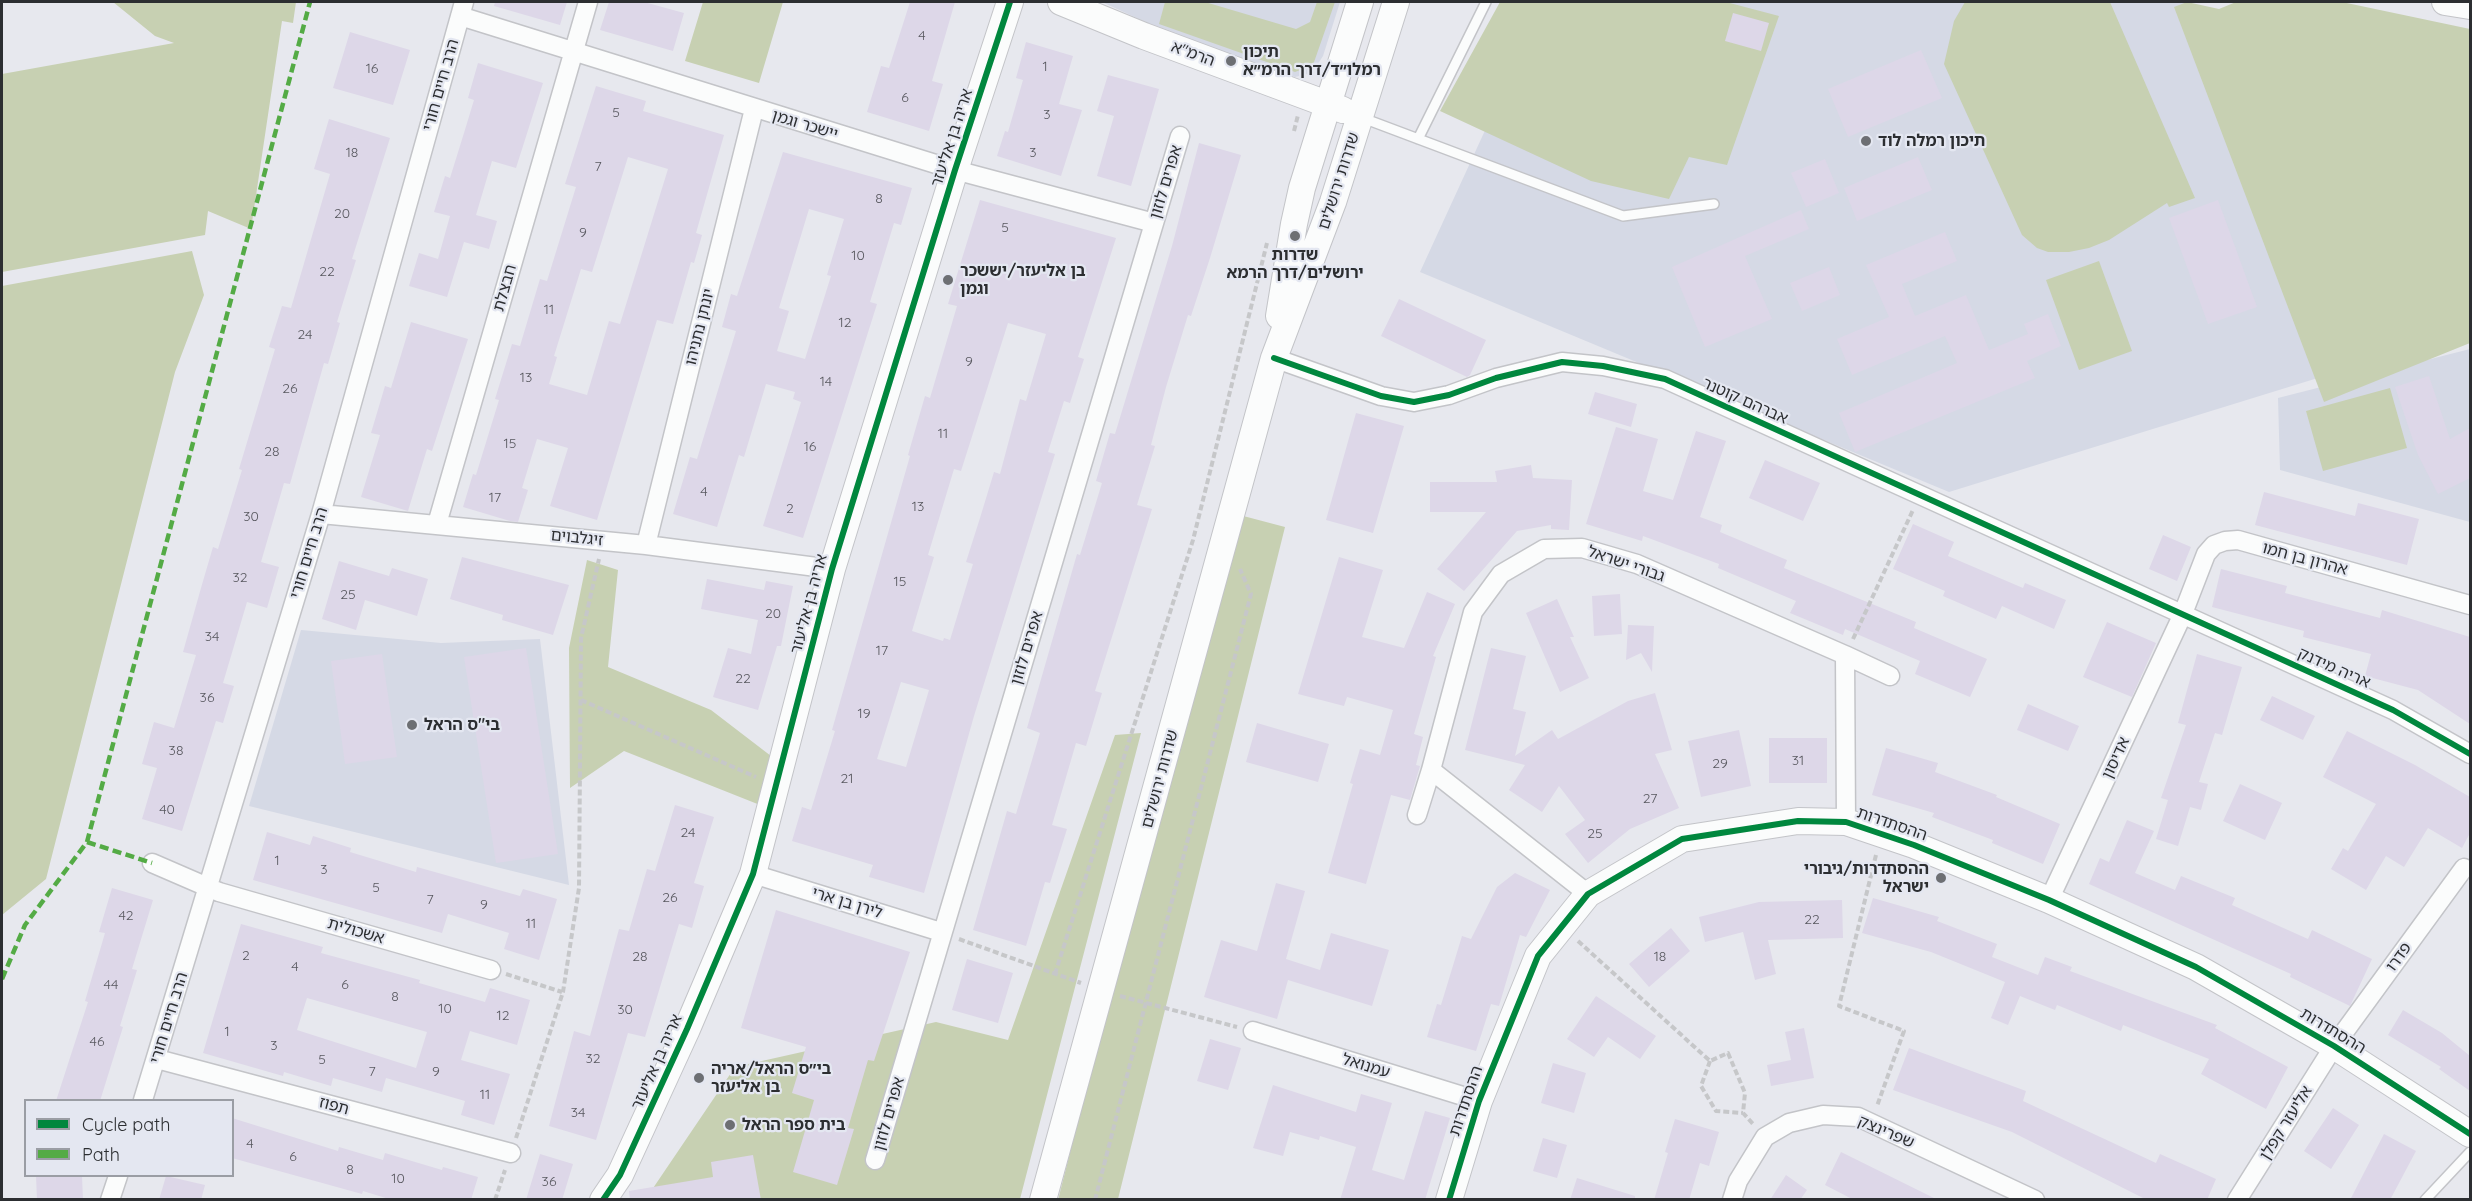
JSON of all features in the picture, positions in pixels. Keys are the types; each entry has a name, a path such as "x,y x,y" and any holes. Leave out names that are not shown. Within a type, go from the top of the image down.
{"street":[{"name":"חבצלת","path":"437,524 588,2"},
{"name":"אריה בן אליעזר","path":"603,1200 620,1175 683,1040 753,874 832,568 955,170 1010,2"},
{"name":"הרמ\"א","path":"1061,2 1360,117"},
{"name":"שדרות ירושלים","path":"1274,358 1294,224 1360,2"},
{"name":"שדרות ירושלים","path":"1043,1200 1274,358 1333,202 1396,2"},
{"path":"2445,2 2470,6"},
{"name":"יישכר וגמן","path":"462,9 573,51 754,110 955,170 1154,223"},
{"name":"הרב חיים חורי","path":"144,1099 321,514 462,9"},
{"name":"יונתן נתניהו","path":"646,545 754,110"},
{"name":"אפרים לוזון","path":"875,1160 941,932 1180,136"},
{"name":"אברהם קוטנר","path":"1274,358 1381,396 1414,402 1449,395 1496,378 1562,362 1603,366 1665,379 2182,616"},
{"name":"זיגלבוים","path":"321,514 603,540 832,568"},
{"name":"אהרון בן חמו","path":"2182,616 2206,554 2214,545 2238,540 2470,604"},
{"name":"גבורי ישראל","path":"1417,815 1473,612 1501,574 1544,549 1582,548 1636,564 1890,676"},
{"name":"אריה מידנק","path":"2182,616 2393,710 2470,754"},
{"name":"אדיסון","path":"2049,900 2182,616"},
{"path":"1845,655 1846,822"},
{"path":"1431,770 1588,894"},
{"name":"ההסתדרות","path":"1449,1200 1479,1101 1538,956 1588,894 1682,839 1798,821 1846,822 1881,834 2049,900 2196,967 2334,1047 2470,1134"},
{"name":"אשכולית","path":"152,863 209,888 491,970"},
{"name":"פדרו","path":"2334,1047 2464,868"},
{"name":"לירן בן ארי","path":"753,874 941,932"},
{"name":"עמנואל","path":"1253,1031 1479,1101"},
{"name":"אליעזר קפלן","path":"2237,1200 2334,1047"},
{"name":"תפוז","path":"157,1059 511,1153"},
{"name":"שפרינצק","path":"1765,1137 1789,1124 1823,1115 1858,1117 2035,1200"},
{"path":"1732,1200 1738,1181 1765,1137"},
{"path":"110,1200 118,1177"}],"lane":[{"path":"1418,139 1486,2"},
{"path":"1360,117 1623,216 1714,204"},
{"path":"2425,1200 2470,1152"}],"path":[{"path":"1292,141 1303,95"},
{"path":"1055,974 1193,540 1269,232"},
{"path":"1845,655 1919,495"},
{"path":"1095,1200 1148,1003 1251,594 1226,537"},
{"path":"495,1200 563,992 579,888 581,638 603,540"},
{"path":"581,700 776,786"},
{"path":"1871,1124 1904,1031 1839,1006 1881,834"},
{"path":"1562,926 1710,1061"},
{"path":"491,970 563,992"},
{"path":"1743,1113 1745,1093 1728,1053 1710,1061 1701,1086 1716,1111 1743,1113 1765,1137"}],"shaded area":[{"path":"1102,2 1340,2 1323,56 1312,73 1295,77 1189,42"},
{"name":"תיכון רמלה לוד","path":"1544,2 2190,2 2334,373 1949,492 1420,272"},
{"path":"2470,349 2470,522 2280,470 2278,398"},
{"name":"בי\"ס הראל","path":"301,630 441,643 540,639 569,885 249,806"}],"green space":[{"path":"113,2 296,2 293,23 282,21 251,229 208,211 205,235 2,272 2,74 174,43 155,36"},
{"path":"703,2 783,2 759,83 685,61"},
{"path":"1165,2 1205,2 1296,29 1310,22 1317,2 1335,2 1313,65 1295,72 1159,24"},
{"path":"1500,2 1726,2 1779,16 1727,165 1689,157 1669,199 1591,181 1440,111"},
{"path":"1965,2 2110,2 2195,198 2169,207 2167,203 2109,240 2089,248 2069,252 2048,252 2037,248 2022,235 1944,64 1954,21"},
{"path":"2187,2 2219,9 2236,2 2342,2 2470,29 2470,343 2324,402 2174,7"},
{"path":"192,251 204,295 175,372 46,879 2,915 2,286"},
{"path":"2099,261 2132,351 2079,370 2046,280"},
{"path":"2390,388 2407,448 2323,471 2306,411"},
{"path":"1232,513 1285,527 1118,1199 1058,1200"},
{"path":"587,560 618,570 608,667 711,710 771,756 760,805 624,751 570,788 569,648"},
{"path":"1141,733 1020,1199 645,1200 735,1067 936,1022 1008,1040 1115,735"}],"building":[{"path":"495,2 567,2 560,25 494,6"},
{"path":"609,2 644,2 684,13 673,51 600,30"},
{"path":"910,2 955,2 932,81 943,84 929,131 867,112 881,66 889,68"},
{"path":"1733,13 1769,23 1761,51 1725,41"},
{"path":"350,32 410,50 393,105 333,88"},
{"path":"1026,42 1073,56 1059,104 1082,110 1061,176 997,156 1005,131 1008,132 1023,80 1016,78"},
{"path":"1921,50 1942,98 1848,137 1828,89"},
{"path":"478,63 543,83 516,168 492,161 476,215 497,221 489,249 464,242 447,297 409,286 419,253 438,259 450,216 434,212 445,176 450,178 474,100 468,98"},
{"path":"1108,75 1159,89 1131,186 1097,176 1114,116 1097,111"},
{"path":"596,86 646,101 643,111 724,135 696,233 702,235 694,263 691,262 673,324 657,320 597,520 550,506 568,448 537,439 522,488 528,490 518,522 510,521 463,507 473,474 476,475 499,400 495,399 512,344 520,346 540,279 547,281 576,187 565,184","holes":["628,157 668,169 620,324 609,321 587,395 549,384 557,357 554,356 581,269 592,272"]},
{"path":"329,119 390,138 352,259 356,260 337,322 340,323 328,364 324,363 290,484 284,483 261,562 279,567 267,608 247,602 223,683 234,686 223,723 216,721 182,831 142,819 157,768 142,764 154,722 174,728 196,655 183,652 213,547 218,549 242,470 239,469 275,349 269,347 282,306 291,308 330,174 314,169"},
{"path":"1199,143 1241,155 1210,258 1191,316 1188,315 1166,387 1151,445 1155,446 1137,505 1152,509 1095,691 1102,693 1086,746 1076,743 1052,825 1067,829 1050,883 1045,882 1026,946 973,930 1007,811 1016,814 1040,733 1027,728 1077,554 1080,555 1102,483 1096,481 1110,433 1115,434 1172,246"},
{"path":"783,152 912,188 901,225 894,223 870,302 877,304 803,538 763,526 801,402 793,399 795,392 766,384 744,457 739,455 717,527 673,514 690,457 697,459 736,331 722,327 731,294 737,296","holes":["809,209 844,219 827,275 831,276 805,359 777,351 789,311 779,308"]},
{"path":"1918,157 1932,190 1857,221 1844,188"},
{"path":"1825,159 1839,193 1806,207 1791,173"},
{"path":"980,200 1116,238 1078,357 1084,359 1070,403 1064,401 1048,452 1055,454 974,716 924,893 869,877 873,865 792,841 802,807 811,810 835,731 832,730 910,456 908,455 925,396 930,398 957,306 948,304","holes":["1008,323 1046,334 1026,401 1020,399 1000,474 994,472 966,562 973,564 950,640 944,638 943,641 912,631 934,557 928,555 954,469 961,471","901,682 929,690 906,767 877,759"]},
{"path":"2218,200 2257,307 2208,324 2169,218"},
{"path":"1801,210 1809,229 1745,256 1772,319 1705,347 1672,267"},
{"path":"1945,232 1957,261 1902,284 1915,316 1966,295 1989,350 2028,334 2024,324 2048,314 2061,346 2027,361 2035,378 1855,452 1839,413 1957,363 1945,336 1852,375 1837,339 1889,317 1866,265"},
{"path":"1829,267 1840,295 1802,311 1790,283"},
{"path":"1399,299 1486,340 1470,375 1467,377 1381,336"},
{"path":"411,322 468,339 432,451 427,449 408,511 361,497 380,435 371,433 385,386 391,388"},
{"path":"2429,376 2450,439 2470,428 2470,478 2438,494 2418,455 2395,387"},
{"path":"1595,392 1637,404 1631,427 1588,414"},
{"path":"1356,413 1404,426 1373,533 1326,520"},
{"path":"1616,427 1658,439 1643,491 1673,500 1696,431 1726,441 1700,517 1722,525 1720,532 1787,560 1784,568 1916,622 1914,628 1987,659 1970,697 1915,674 1920,661 1845,629 1843,635 1790,613 1796,601 1718,568 1719,564 1643,536 1642,541 1586,524"},
{"path":"1765,460 1820,483 1803,521 1749,498"},
{"path":"1531,465 1533,478 1572,480 1569,530 1551,529 1551,525 1517,531 1464,591 1437,569 1486,512 1430,512 1430,482 1497,482 1495,471"},
{"path":"2264,492 2355,516 2358,503 2419,519 2407,565 2255,525"},
{"path":"1913,524 1954,542 1948,556 2023,588 2025,583 2066,600 2054,629 2002,606 1996,619 1943,596 1945,591 1893,569"},
{"path":"2163,535 2191,547 2177,581 2149,569"},
{"path":"462,557 569,585 553,635 502,620 503,615 450,599"},
{"path":"1339,557 1383,570 1362,637 1404,648 1427,592 1455,604 1433,656 1436,657 1414,734 1423,737 1416,765 1420,766 1410,800 1391,795 1366,884 1328,873 1353,784 1350,783 1360,749 1380,755 1393,710 1347,697 1344,706 1298,694"},
{"path":"339,561 389,576 392,568 428,579 417,616 365,600 356,630 322,619"},
{"path":"2221,569 2287,586 2285,593 2380,618 2382,610 2470,637 2470,724 2418,690 2365,676 2371,654 2303,637 2304,631 2212,607"},
{"path":"707,579 764,590 766,581 793,586 781,646 777,646 758,710 713,697 728,648 751,654 758,620 701,609"},
{"path":"1620,594 1622,634 1594,636 1592,596"},
{"path":"1557,599 1574,637 1570,637 1589,678 1560,692 1526,613"},
{"path":"2107,622 2156,643 2132,697 2083,677"},
{"path":"1628,625 1654,626 1652,672 1641,653 1626,660"},
{"path":"526,648 558,854 496,863 464,657"},
{"path":"1491,648 1526,656 1513,709 1526,712 1515,756 1552,730 1558,739 1628,701 1655,693 1672,750 1655,754 1679,808 1630,829 1588,863 1565,834 1585,820 1559,786 1542,812 1509,790 1525,765 1465,750"},
{"path":"382,654 397,757 345,764 331,661"},
{"path":"2197,654 2242,667 2222,735 2215,733 2199,782 2208,784 2201,810 2190,807 2178,846 2156,839 2168,800 2161,798 2186,725 2178,723"},
{"path":"2272,696 2315,716 2303,740 2260,720"},
{"path":"2028,704 2079,726 2068,751 2017,730"},
{"path":"1257,723 1329,744 1318,782 1246,762"},
{"path":"1739,730 1751,786 1701,797 1688,741"},
{"path":"2347,731 2415,765 2470,797 2470,833 2462,848 2428,828 2404,867 2386,856 2366,890 2331,869 2343,848 2348,851 2376,804 2323,777"},
{"path":"1769,738 1827,738 1827,783 1769,783"},
{"path":"1886,748 1938,763 1935,772 1997,795 1996,797 2060,824 2043,864 1992,843 1993,840 1932,817 1934,813 1872,795"},
{"path":"2240,784 2282,803 2265,840 2223,821"},
{"path":"675,805 714,817 694,883 704,886 692,928 679,924 645,1037 628,1033 596,1140 549,1126 574,1031 590,1036 619,929 629,931 647,869 655,871"},
{"path":"2127,820 2154,831 2135,873 2175,890 2181,876 2235,898 2232,905 2308,939 2312,930 2372,959 2350,1006 2290,977 2291,974 2089,884 2100,858 2109,862"},
{"path":"267,832 310,845 313,836 351,848 350,852 416,872 417,867 520,896 523,889 557,899 539,960 504,949 509,933 448,914 442,933 253,880"},
{"path":"1515,873 1550,890 1526,937 1520,935 1499,1006 1491,1004 1476,1051 1427,1037 1437,1004 1441,1005 1462,936 1471,939 1497,887"},
{"path":"1276,883 1305,891 1286,959 1320,970 1331,933 1389,950 1372,1006 1288,980 1277,1019 1204,997 1221,940 1257,951"},
{"path":"112,888 153,900 132,969 137,970 120,1026 123,1027 101,1099 57,1099 88,1002 85,1001 105,933 99,932"},
{"path":"1873,898 1939,917 1937,921 1997,944 1992,957 2038,975 2045,957 2072,967 2070,971 2217,1025 2215,1028 2288,1067 2266,1109 2201,1074 2209,1059 2123,1025 2121,1031 2057,1005 2055,1010 2020,996 2008,1025 1991,1018 2005,982 1931,952 1862,933"},
{"path":"1842,900 1843,938 1768,940 1776,974 1755,980 1743,932 1705,942 1699,917 1759,902"},
{"path":"776,910 910,952 874,1061 868,1060 848,1128 854,1129 837,1185 793,1172 814,1100 792,1093 806,1047 741,1028"},
{"path":"241,924 323,947 321,953 420,980 419,983 485,1002 490,988 530,1000 517,1045 470,1031 461,1060 510,1074 494,1125 461,1115 465,1101 386,1078 382,1092 333,1078 331,1086 284,1072 283,1076 203,1053","holes":["307,998 427,1032 416,1068 297,1030"]},
{"path":"1671,928 1690,951 1649,987 1629,964"},
{"path":"967,959 1013,973 998,1023 952,1010"},
{"path":"1596,996 1656,1036 1640,1059 1608,1037 1594,1057 1567,1039"},
{"path":"2403,1010 2442,1033 2470,1056 2470,1091 2439,1069 2441,1067 2388,1035"},
{"path":"1804,1028 1814,1078 1771,1086 1767,1065 1791,1060 1785,1032"},
{"path":"1210,1039 1241,1048 1228,1090 1197,1081"},
{"path":"1909,1048 2026,1091 2023,1101 2156,1163 2160,1154 2216,1179 2207,1200 2147,1200 2012,1132 1893,1090"},
{"path":"1553,1063 1586,1073 1574,1113 1541,1103"},
{"path":"1273,1085 1356,1112 1361,1094 1392,1103 1372,1170 1404,1180 1425,1111 1450,1118 1425,1200 1340,1200 1356,1147 1320,1136 1319,1140 1290,1132 1283,1156 1253,1148"},
{"path":"2333,1108 2359,1125 2331,1169 2304,1151"},
{"path":"234,1119 338,1151 339,1147 383,1160 385,1153 442,1170 443,1167 478,1177 471,1200 392,1200 363,1191 362,1194 234,1159"},
{"path":"1675,1119 1719,1132 1709,1166 1700,1163 1689,1200 1654,1200 1668,1153 1665,1152"},
{"path":"2384,1134 2416,1151 2390,1200 2350,1200"},
{"path":"1543,1138 1567,1145 1557,1178 1533,1171"},
{"path":"1841,1152 1938,1200 1854,1200 1825,1185"},
{"path":"540,1154 573,1164 562,1200 526,1200"},
{"path":"753,1155 761,1200 630,1200 629,1191 713,1177 711,1162"},
{"path":"1786,1175 1807,1190 1800,1200 1770,1200"},
{"path":"36,1177 82,1177 83,1200 37,1200"},
{"path":"166,1177 205,1185 201,1200 159,1200"},
{"path":"1577,1178 1635,1196 1635,1200 1570,1200"}],"marked path":[{"path":"2,979 25,925 87,842 310,2"},
{"path":"87,842 152,863"}],"cycle path":[{"path":"603,1200 620,1175 687,1029 753,874 832,569 955,170 1010,2"},
{"path":"1274,358 1381,396 1414,402 1449,395 1496,378 1562,362 1603,366 1665,379 2393,710 2470,754"},
{"path":"1449,1200 1479,1101 1538,956 1588,894 1682,839 1798,821 1846,822 1914,845 2049,900 2196,967 2334,1046 2470,1134"}],"place":[{"name":"תיכון רמלו״ד/דרך הרמ״א","path":"1231,61"},
{"name":"תיכון רמלה לוד","path":"1866,141"},
{"name":"שדרות ירושלים/דרך הרמא","path":"1295,236"},
{"name":"בן אליעזר/יששכר וגמן","path":"948,280"},
{"name":"בי\"ס הראל","path":"412,725"},
{"name":"ההסתדרות/גיבורי ישראל","path":"1941,878"},
{"name":"בי״ס הראל/אריה בן אליעזר","path":"699,1078"},
{"name":"בית ספר הראל","path":"730,1125"}]}
